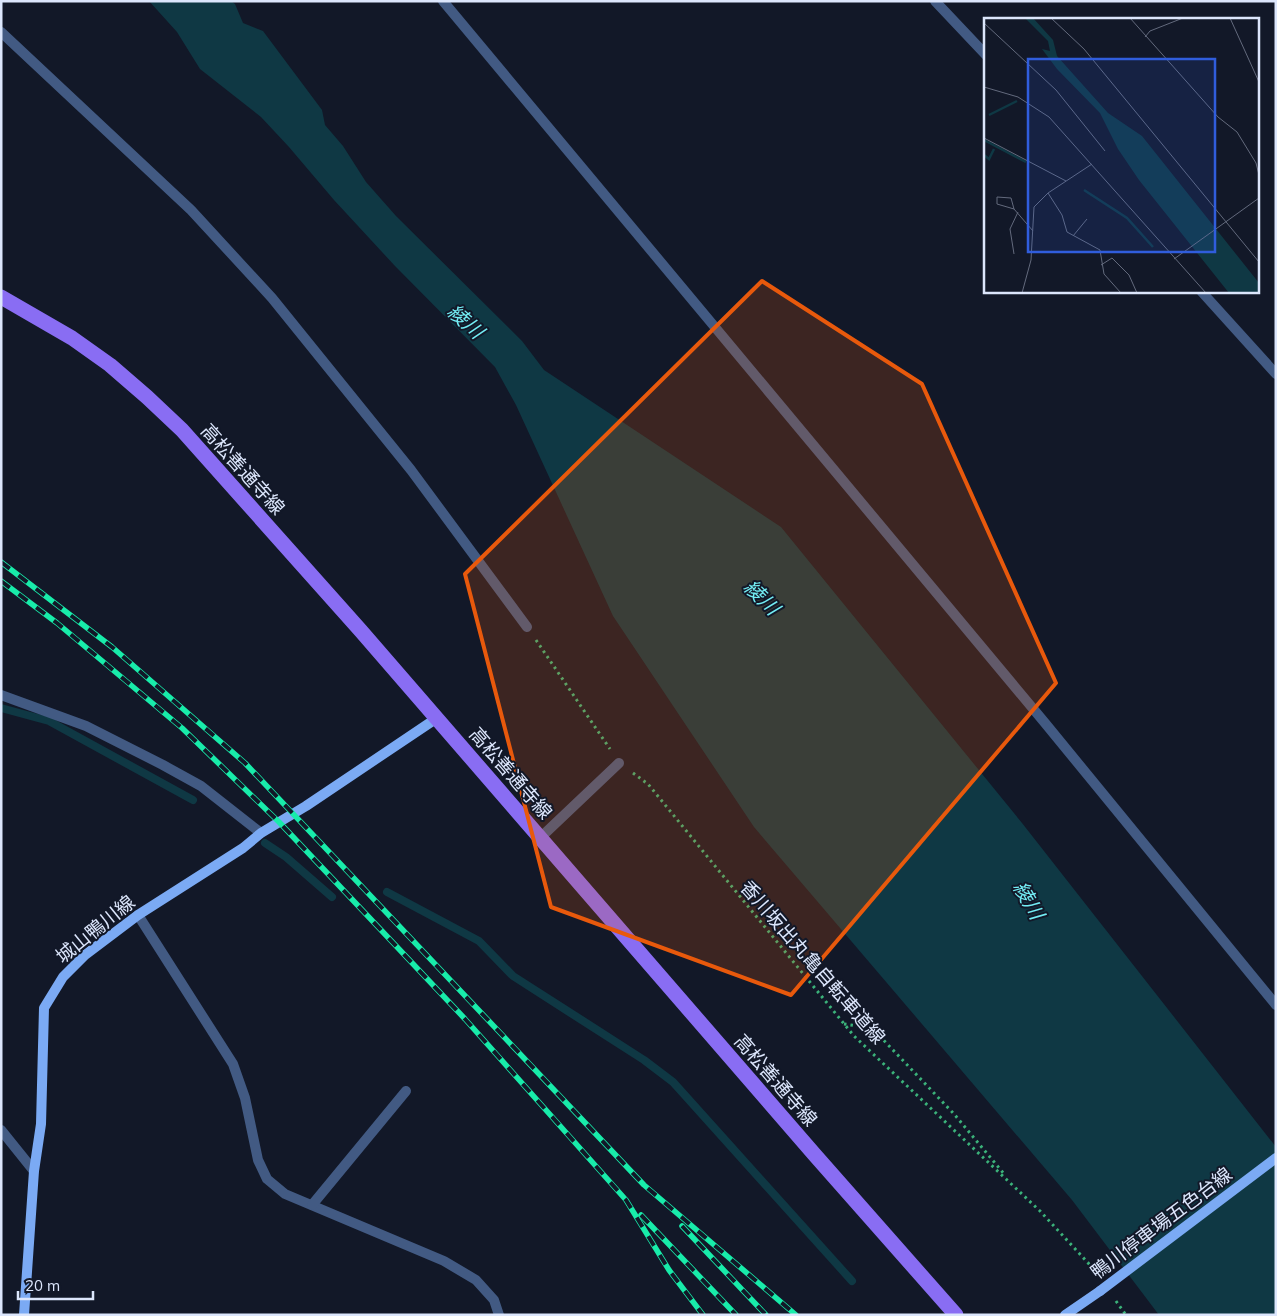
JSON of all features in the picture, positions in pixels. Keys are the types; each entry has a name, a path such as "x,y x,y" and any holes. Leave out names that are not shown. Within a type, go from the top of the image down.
{"main road":[{"name":"高松善通寺線","path":"1,297 72,338 110,365 182,430 362,631 814,1154 956,1315"},
{"name":"城山鴨川線","path":"24,1315 34,1171 42,1124 44,1008 63,977 84,955 138,915 243,848 260,833 306,806 437,718"},
{"name":"鴨川停車場五色台線","path":"1065,1315 1101,1286 1276,1158"}],"street":[{"path":"444,1 1039,715 1276,1005"},
{"path":"935,1 984,53"},
{"path":"1,32 191,210 272,298 411,470 527,627"},
{"path":"1203,292 1276,374"},
{"path":"1,695 86,726 163,764 201,786 260,833"},
{"path":"540,838 619,763"},
{"path":"138,915 233,1064 245,1098 258,1160 267,1179 285,1194 444,1261 476,1280 494,1300 499,1315"},
{"path":"312,1205 406,1091"},
{"path":"1,1130 34,1171"}],"path":[{"name":"香川坂出丸亀自転車道線","path":"527,627 619,763 648,784 854,1036 1040,1211 1090,1265 1101,1286"},
{"path":"844,1024 872,1028 954,1114 1014,1186"},
{"path":"1113,1296 1126,1315"}],"highlighted area":[{"path":"762,281 922,384 1056,683 791,995 551,907 465,574"}],"water":[{"name":"綾川","path":"149,1 231,1 235,4 243,23 263,31 322,110 325,125 343,146 366,182 396,216 522,341 544,370 781,527 1022,823 1276,1147 1276,1315 1159,1315 1072,1200 754,827 613,616 516,405 495,367 395,266 261,117 200,69 177,32"}],"waterway":[{"path":"1,708 49,721 193,800"},
{"path":"265,843 286,857 332,897"},
{"path":"387,892 479,941 513,976 644,1060 673,1082 852,1281"}],"railway":[{"path":"1,562 112,647 245,763 644,1185 796,1315"},
{"path":"1,581 57,623 182,728 279,822 465,1019 626,1200 669,1270 703,1315"},
{"path":"641,1215 736,1315"},
{"path":"682,1226 766,1315"}]}
